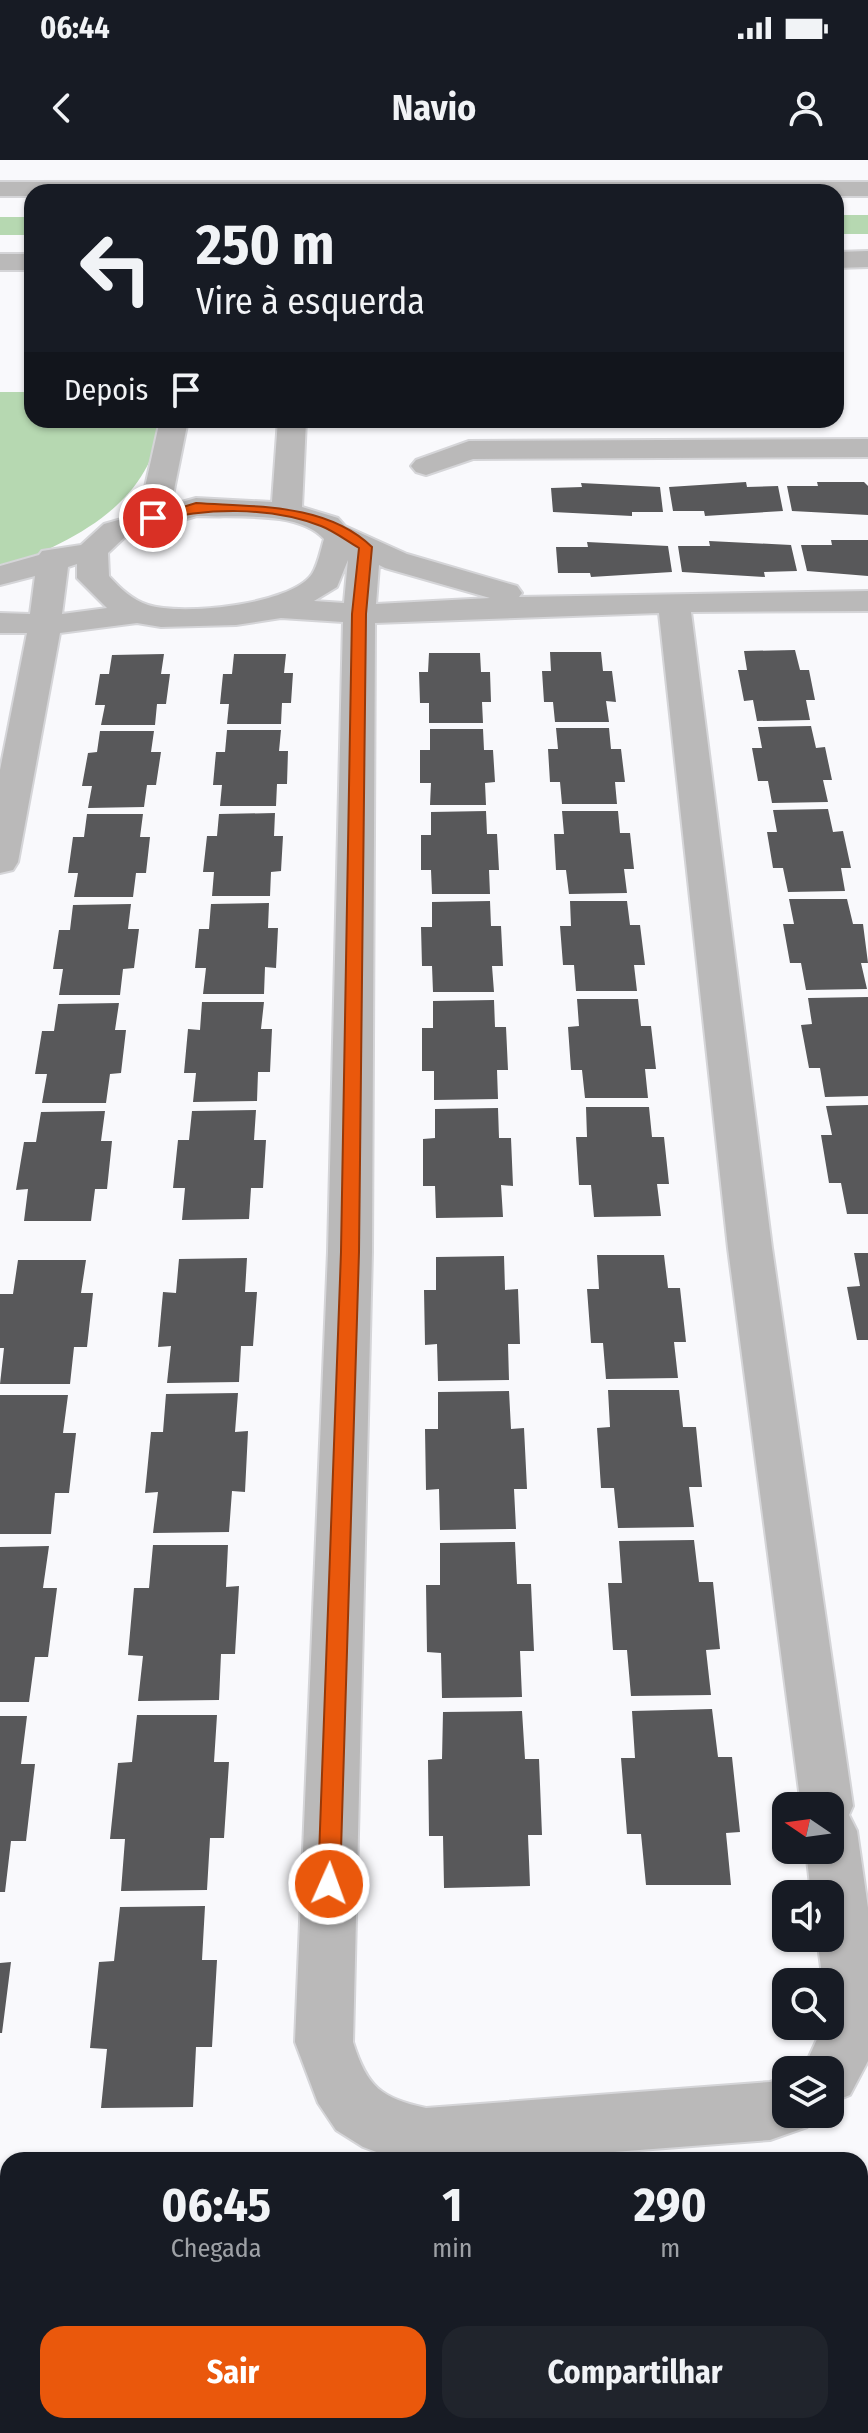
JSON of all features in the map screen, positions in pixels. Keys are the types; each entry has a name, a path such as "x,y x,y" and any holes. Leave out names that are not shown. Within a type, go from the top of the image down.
{"street":[{"path":"0,189 24,189"},
{"path":"844,189 868,189"},
{"path":"844,208 868,208"},
{"path":"0,210 24,210"},
{"path":"844,238 868,238"},
{"path":"0,240 24,240"},
{"path":"844,260 868,259"},
{"path":"0,262 24,262"},
{"path":"153,518 172,428"},
{"path":"287,512 292,428"},
{"path":"426,466 469,450 868,448"},
{"path":"0,576 53,558 93,551 115,530 196,507 287,512 447,579 580,604"},
{"path":"281,608 326,580 340,538 346,536"},
{"path":"346,536 359,614 350,1252 324,2042 338,2088 364,2117 401,2133 426,2137 772,2110"},
{"path":"93,551 93,578 112,598 137,613"},
{"path":"0,862 45,625 53,558"},
{"path":"0,623 72,624 137,613 203,617 281,608 359,614 580,604 868,601"},
{"path":"674,603 750,1248 825,1792"},
{"path":"835,1864 855,2013 841,2056"}],"green space":[{"path":"844,215 868,215 868,234 844,234"},
{"path":"0,217 24,217 24,235 0,235"},
{"path":"0,392 24,392 24,428 159,428 154,450 142,476 125,498 80,532 0,570"}],"building":[{"path":"746,482 747,487 778,486 783,511 705,516 704,511 673,511 669,487"},
{"path":"817,482 864,482 868,486 868,515 792,511 787,486 818,486"},
{"path":"581,483 660,487 663,512 632,512 632,516 553,512 551,488 582,487"},
{"path":"831,540 868,540 868,576 807,571 801,545 832,545"},
{"path":"709,541 791,545 797,571 764,572 765,577 682,572 678,546 710,546"},
{"path":"587,542 668,546 672,572 591,577 590,573 558,573 556,547 588,547"},
{"path":"795,650 800,670 809,670 815,700 806,700 810,720 757,721 753,700 744,701 738,670 747,670 744,651"},
{"path":"550,652 601,652 603,671 612,671 616,702 606,701 609,722 555,722 553,702 544,702 542,671 551,671"},
{"path":"429,653 480,653 481,672 490,672 491,702 482,702 483,723 429,723 429,703 420,703 419,672 428,672"},
{"path":"164,654 161,674 170,674 166,704 157,704 155,725 101,725 105,705 95,705 100,674 109,674 112,655"},
{"path":"234,654 286,654 284,673 293,673 291,703 282,703 281,724 227,724 229,704 220,704 223,674 232,674"},
{"path":"811,726 816,748 825,747 832,780 823,780 828,802 772,803 768,781 758,781 752,748 762,748 758,727"},
{"path":"556,728 609,728 611,749 621,749 625,782 615,782 617,804 562,804 560,782 550,782 548,749 558,749"},
{"path":"430,729 483,729 484,750 493,750 495,782 485,783 486,805 430,805 431,783 420,783 420,750 430,750"},
{"path":"227,730 281,730 279,751 288,751 287,784 277,784 276,806 220,806 222,785 213,785 216,752 225,752"},
{"path":"100,731 154,731 151,752 161,752 156,785 147,785 144,807 88,808 92,786 82,786 88,753 97,752"},
{"path":"828,809 833,832 843,831 851,868 841,868 845,891 788,892 783,868 773,868 767,832 777,832 773,810"},
{"path":"486,811 487,834 497,834 499,870 489,870 490,894 432,894 431,870 421,870 421,835 431,835 431,812"},
{"path":"562,811 618,811 620,833 630,833 634,869 624,869 627,893 569,894 566,870 556,870 554,834 564,834"},
{"path":"275,813 274,836 283,836 281,871 271,872 270,896 212,896 214,872 203,872 207,836 217,836 219,814"},
{"path":"87,814 143,814 140,837 150,837 146,873 136,873 133,897 74,897 78,873 68,873 73,837 84,837"},
{"path":"789,899 847,899 853,924 863,924 868,963 861,963 867,989 806,990 801,963 790,963 783,924 794,924"},
{"path":"490,901 491,926 501,926 503,966 492,966 494,992 433,992 432,966 422,966 421,927 432,927 432,902"},
{"path":"570,901 627,901 630,925 640,925 645,965 634,965 637,991 576,991 574,965 563,965 560,926 571,926"},
{"path":"269,903 268,928 278,928 276,968 265,967 264,994 203,994 206,968 195,968 199,929 209,929 211,904"},
{"path":"131,904 128,929 139,929 134,968 123,969 120,995 59,995 63,969 53,969 59,930 70,930 73,905"},
{"path":"868,997 868,1096 825,1097 820,1068 809,1068 801,1025 812,1024 808,998"},
{"path":"577,999 638,999 641,1026 651,1026 656,1069 645,1069 648,1098 585,1098 582,1070 571,1070 568,1027 579,1026"},
{"path":"494,1000 495,1027 506,1027 508,1070 497,1070 498,1099 434,1100 434,1071 422,1071 422,1028 433,1028 433,1001"},
{"path":"202,1002 264,1002 261,1029 272,1029 270,1072 258,1072 257,1101 193,1102 196,1073 184,1073 188,1029 200,1030"},
{"path":"119,1003 115,1030 126,1030 121,1073 110,1074 106,1103 42,1103 47,1074 35,1074 42,1031 54,1031 58,1004"},
{"path":"868,1105 868,1214 847,1214 841,1183 829,1183 821,1135 832,1135 826,1106"},
{"path":"586,1107 649,1107 652,1137 664,1137 669,1184 657,1184 661,1216 594,1217 591,1185 579,1185 576,1137 587,1137"},
{"path":"498,1108 499,1138 511,1138 513,1186 501,1185 503,1217 436,1218 435,1186 423,1186 423,1139 435,1138 435,1109"},
{"path":"256,1110 254,1140 266,1140 263,1188 251,1188 249,1219 182,1220 185,1188 173,1188 178,1140 189,1140 192,1111"},
{"path":"105,1111 101,1141 112,1141 107,1189 95,1189 91,1221 24,1221 28,1189 16,1190 24,1142 36,1142 41,1112"},
{"path":"854,1253 868,1253 868,1340 857,1340 847,1287 860,1286"},
{"path":"597,1255 664,1255 668,1288 680,1288 686,1342 674,1342 678,1378 606,1379 603,1343 591,1343 587,1289 599,1289"},
{"path":"504,1256 505,1290 518,1289 520,1344 508,1344 509,1380 438,1381 437,1344 425,1345 424,1290 436,1290 436,1257"},
{"path":"247,1258 245,1292 257,1292 253,1346 241,1346 239,1382 167,1383 171,1346 158,1347 163,1292 176,1293 179,1259"},
{"path":"18,1260 86,1260 81,1293 93,1293 87,1347 74,1347 70,1384 0,1384 4,1348 0,1348 0,1294 13,1294"},
{"path":"608,1390 679,1390 683,1427 696,1427 702,1487 689,1487 694,1527 618,1528 614,1488 601,1488 597,1428 610,1427"},
{"path":"509,1391 511,1429 524,1428 527,1489 514,1489 516,1529 440,1530 439,1489 426,1490 425,1429 438,1429 438,1392"},
{"path":"238,1393 235,1432 248,1431 245,1492 232,1491 229,1532 153,1533 158,1492 145,1493 151,1432 163,1432 166,1394"},
{"path":"0,1395 68,1395 63,1433 76,1433 69,1493 55,1493 51,1534 0,1534"},
{"path":"694,1540 699,1582 713,1582 720,1649 706,1650 711,1695 631,1696 627,1650 613,1650 608,1583 622,1583 619,1541"},
{"path":"515,1542 517,1584 531,1584 534,1651 520,1651 522,1697 442,1698 441,1653 427,1652 426,1585 440,1585 440,1543"},
{"path":"153,1545 228,1545 226,1587 239,1586 235,1654 221,1654 219,1700 138,1701 143,1656 128,1655 134,1588 149,1588"},
{"path":"49,1546 43,1588 57,1588 48,1657 35,1657 29,1702 0,1702 0,1547"},
{"path":"712,1709 718,1757 732,1757 740,1832 726,1833 731,1885 646,1885 641,1834 627,1834 621,1758 635,1758 632,1711"},
{"path":"522,1711 525,1759 539,1759 542,1835 528,1835 530,1886 444,1888 443,1836 429,1836 428,1760 442,1759 443,1712"},
{"path":"137,1715 217,1715 214,1762 229,1762 224,1838 210,1838 207,1890 121,1891 125,1839 110,1839 118,1763 132,1762"},
{"path":"0,1716 27,1716 21,1764 35,1764 26,1841 11,1841 5,1892 0,1892"},
{"path":"205,1906 202,1960 217,1960 212,2047 196,2047 193,2107 101,2108 107,2049 90,2048 99,1962 114,1961 120,1907"},
{"path":"11,1962 2,2033 0,2033 0,1963"}],"route":[{"path":"153,518 196,507 287,512 327,524 365,547 359,614 350,1252 329,1884"}]}
